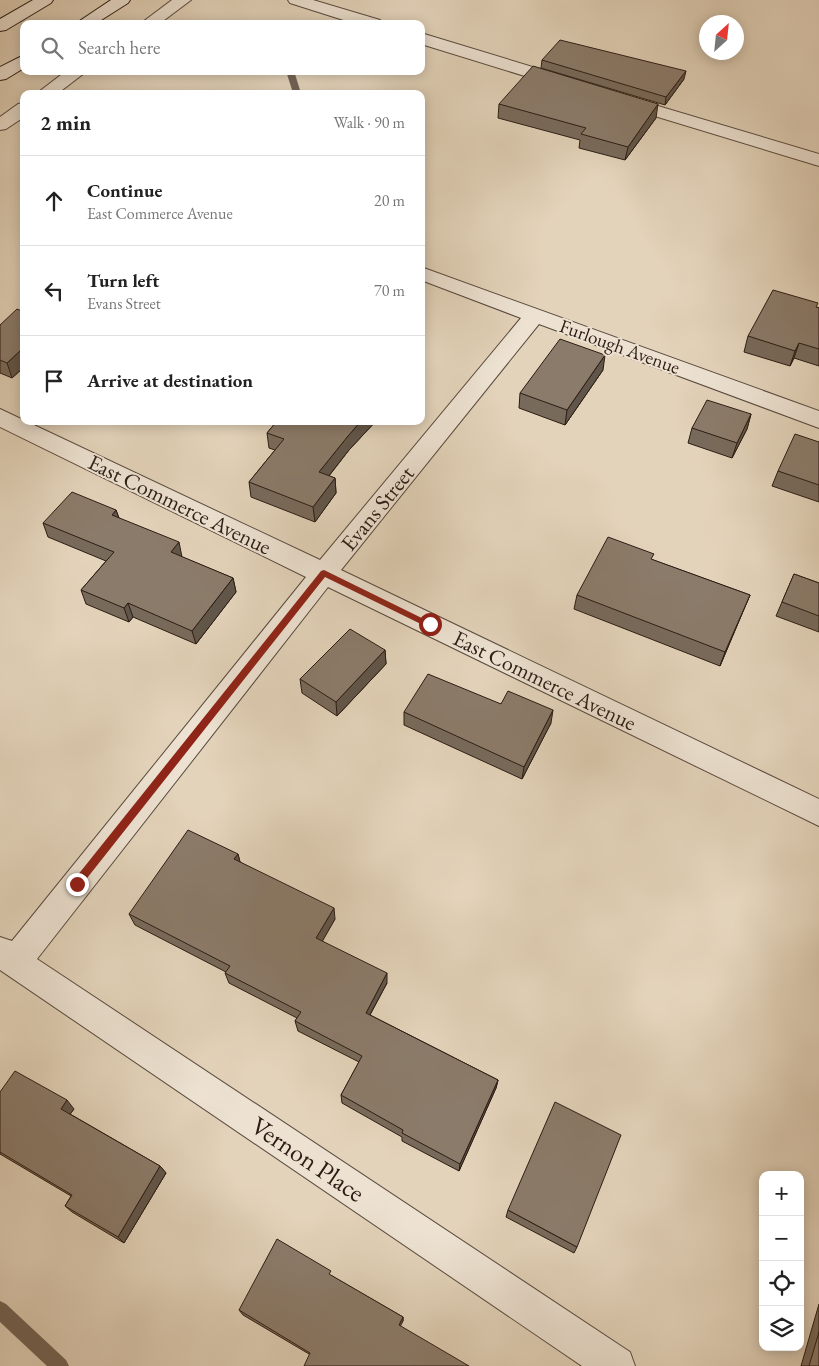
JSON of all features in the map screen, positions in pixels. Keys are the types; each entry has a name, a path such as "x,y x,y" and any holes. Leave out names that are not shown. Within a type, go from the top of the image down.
{"street":[{"path":"0,26 45,0"},
{"path":"90,20 122,0"},
{"path":"154,20 183,0"},
{"path":"296,0 361,20"},
{"path":"425,39 582,88"},
{"path":"0,75 20,62"},
{"path":"51,90 72,75"},
{"path":"601,94 819,160"},
{"path":"10,123 20,112"},
{"name":"Furlough Avenue","path":"425,274 819,420"},
{"name":"Evans Street","path":"7,957 534,315"},
{"name":"East Commerce Avenue","path":"0,417 819,813"},
{"name":"Vernon Place","path":"7,957 616,1366"}],"building":[{"path":"560,40 686,71 666,97 542,60"},
{"path":"533,66 658,104 628,147 581,134 586,128 499,104"},
{"path":"773,290 818,303 816,307 819,308 819,349 799,343 795,351 748,336"},
{"path":"17,309 20,310 20,351 7,363 0,360 0,325"},
{"path":"560,339 605,355 567,410 520,393"},
{"path":"707,400 751,414 737,443 692,428"},
{"path":"274,425 358,425 319,472 335,478 313,507 249,482 284,439 267,433"},
{"path":"795,434 819,442 819,485 778,471"},
{"path":"72,492 116,510 112,515 179,542 171,552 233,578 192,631 128,603 124,608 81,590 114,552 43,523"},
{"path":"608,537 654,554 651,559 750,595 725,652 577,595"},
{"path":"794,574 819,583 819,616 782,602"},
{"path":"350,629 385,650 336,702 300,679"},
{"path":"428,674 501,704 508,691 553,710 524,767 404,712"},
{"path":"188,830 238,854 234,859 334,908 316,938 387,973 366,1013 498,1080 460,1164 402,1133 403,1130 341,1095 362,1056 295,1021 301,1012 225,973 230,966 129,914"},
{"path":"15,1071 67,1100 61,1109 160,1166 118,1237 65,1206 72,1195 0,1152 0,1092"},
{"path":"555,1102 621,1135 577,1247 508,1210"},
{"path":"277,1239 331,1271 329,1274 403,1317 399,1325 469,1366 304,1366 310,1353 239,1310"},
{"path":"819,1332 819,1366 809,1366"}],"waterway":[{"path":"291,75 296,90"},
{"path":"0,1310 60,1366"}],"route":[{"path":"77,884 324,573 430,624"}]}
